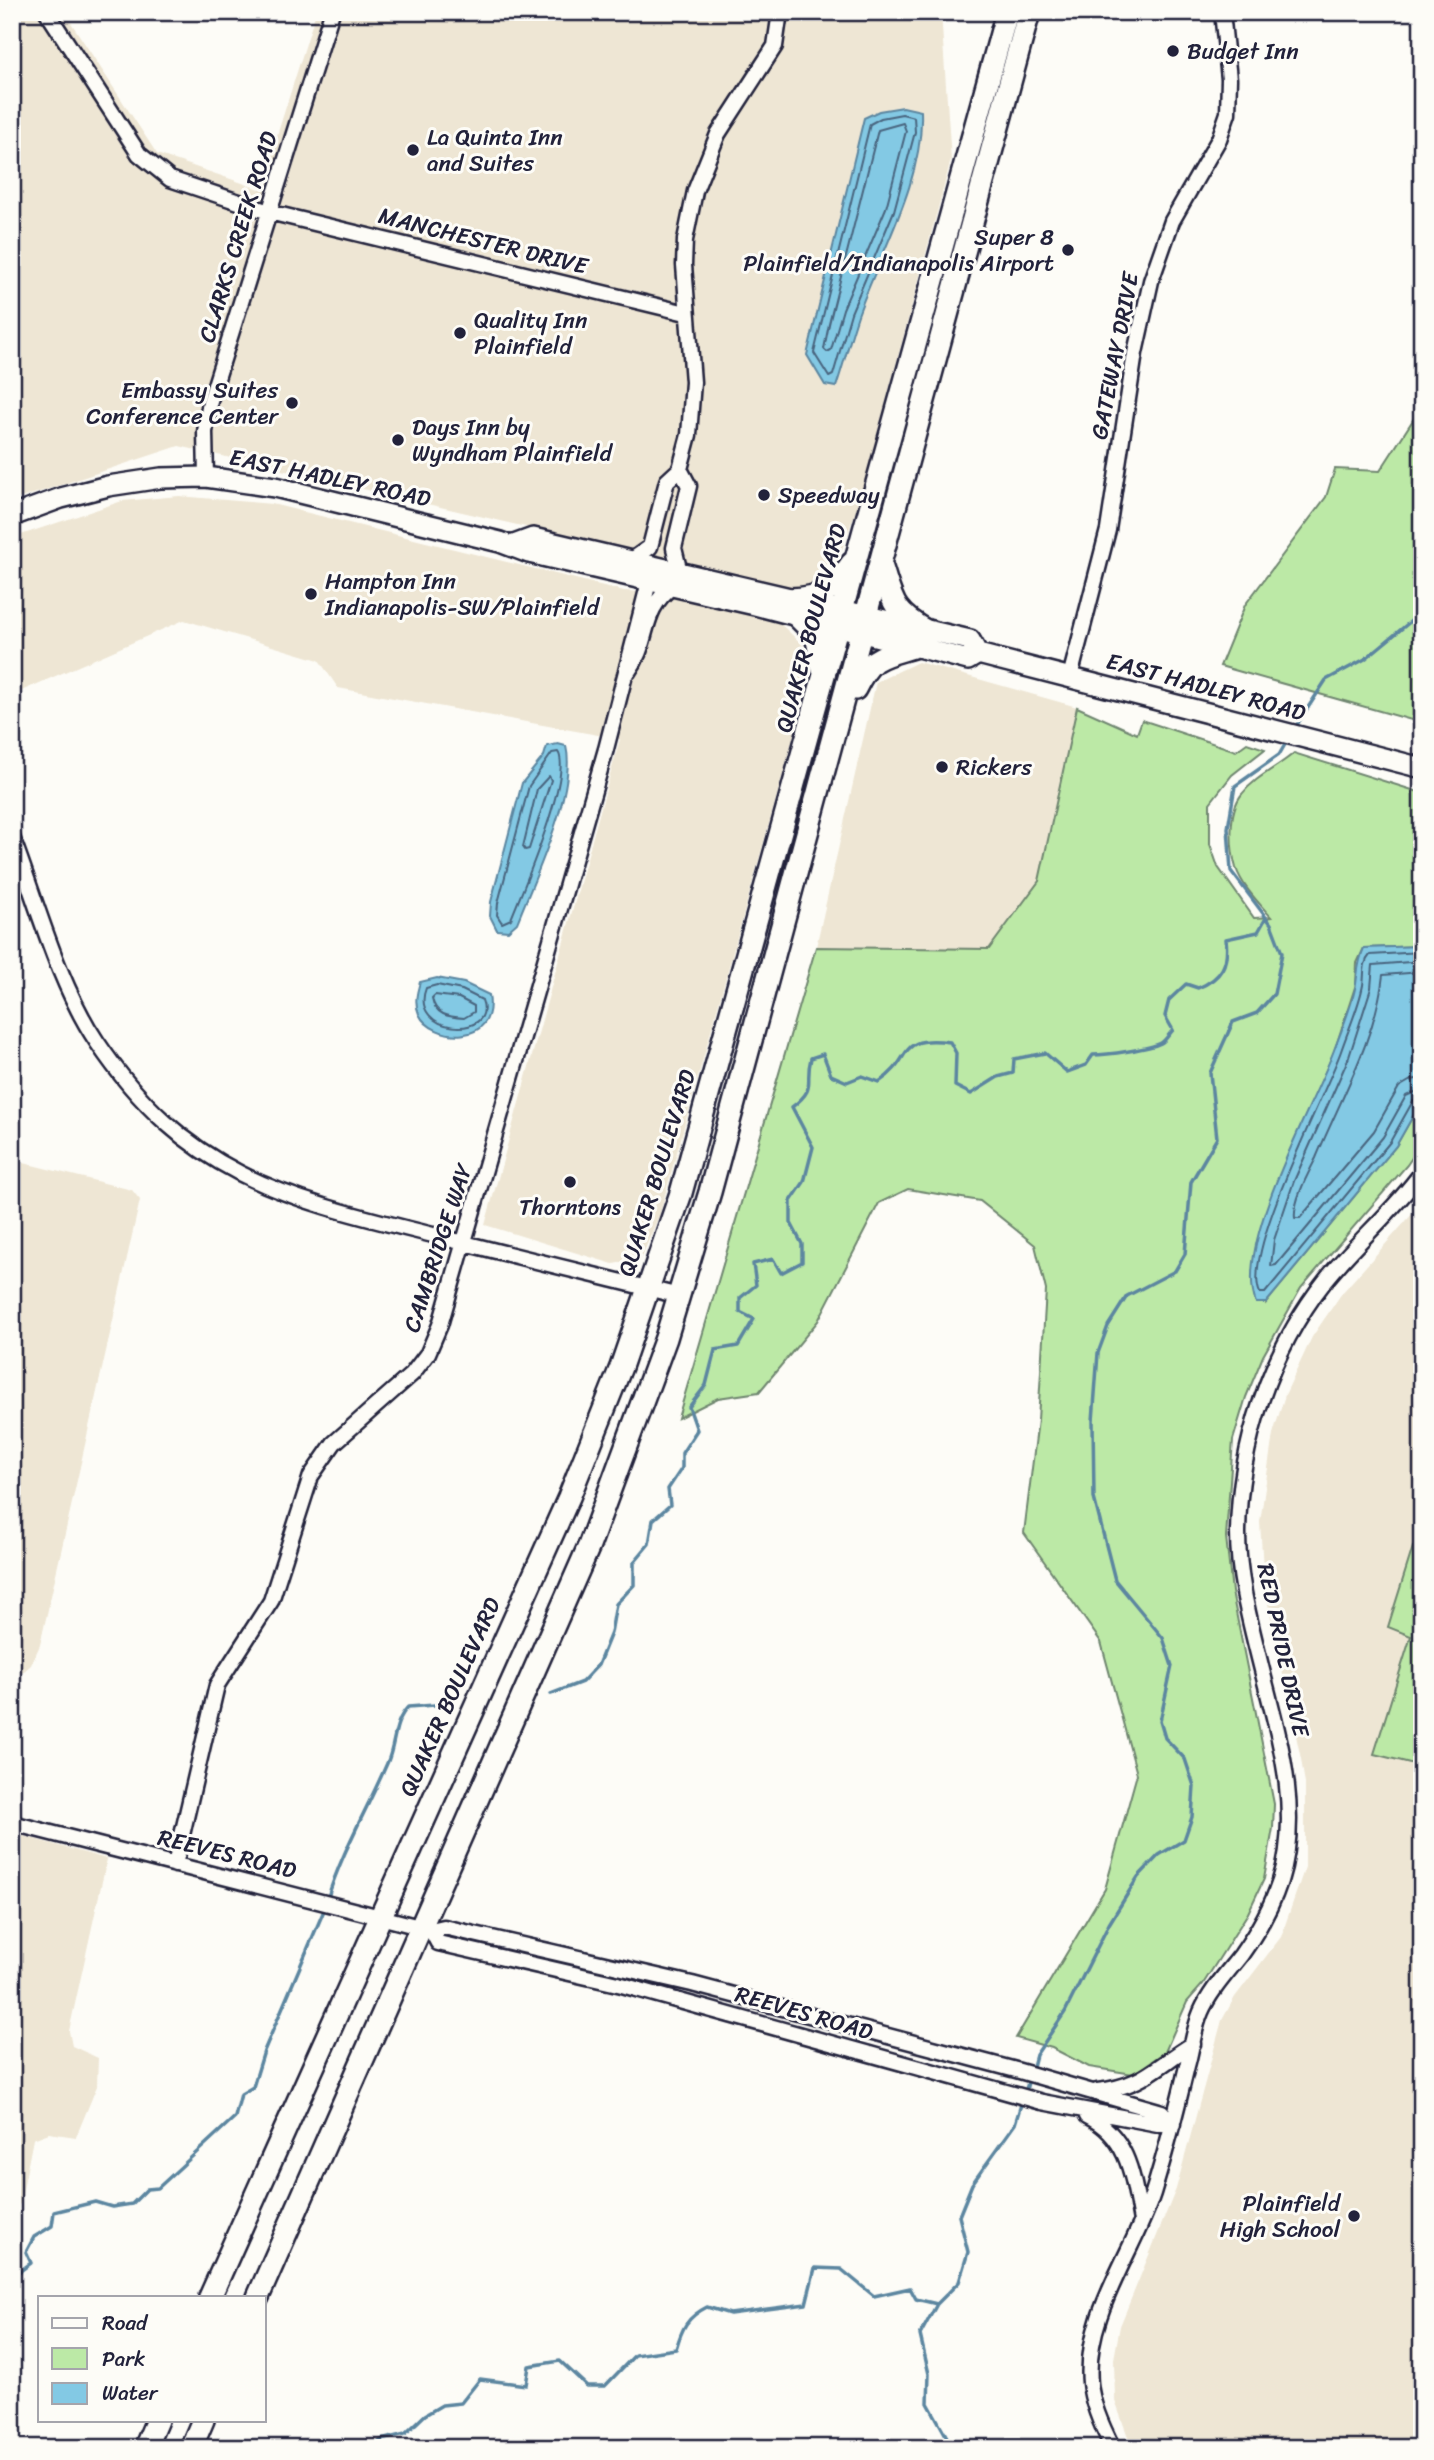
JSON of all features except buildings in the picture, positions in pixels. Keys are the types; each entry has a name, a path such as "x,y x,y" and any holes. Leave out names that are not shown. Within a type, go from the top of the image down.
{"main road":[{"name":"QUAKER BOULEVARD","path":"210,2296 569,1497 649,1289 697,1139 1007,12"},
{"path":"258,2296 427,1929 589,1546 679,1296 1030,12"},
{"path":"824,680 817,635 793,607 823,594 841,578 858,556"},
{"path":"834,732 867,665 880,655 920,639 894,606 880,562"},
{"path":"145,2448 156,2422"},
{"path":"191,2448 202,2422"}],"street":[{"name":"MANCHESTER DRIVE","path":"47,12 146,163 170,179 269,212 687,313"},
{"name":"CLARKS CREEK ROAD","path":"206,477 205,432 210,401 331,12"},
{"path":"676,579 674,548 689,486 681,469 692,412 694,382 687,313 685,240 700,177 726,119 775,46 780,12"},
{"name":"GATEWAY DRIVE","path":"1070,677 1108,530 1135,353 1151,281 1172,221 1219,139 1228,113 1229,79 1222,12"},
{"path":"629,562 650,547 667,481 681,469"},
{"name":"EAST HADLEY ROAD","path":"12,516 61,498 161,478 206,477 275,487 514,545 530,553 676,579 920,639 970,640 978,654 1422,768"},
{"name":"EAST HADLEY ROAD","path":"514,545 533,538 629,562 650,575"},
{"name":"CAMBRIDGE WAY","path":"175,1865 217,1685 271,1601 311,1476 334,1443 397,1390 421,1364 440,1325 628,672 627,658 650,575"},
{"name":"CAMBRIDGE WAY","path":"628,672 637,660 654,603 676,579"},
{"path":"12,837 85,1022 125,1080 169,1126 221,1164 289,1197 465,1244 679,1296"},
{"name":"RED PRIDE DRIVE","path":"1173,2124 1201,2012 1244,1951 1280,1882 1287,1844 1289,1817 1283,1764 1247,1612 1240,1568 1238,1532 1247,1456 1259,1404 1302,1315 1324,1282 1422,1172"},
{"name":"REEVES ROAD","path":"12,1823 427,1929 444,1927 640,1971 1094,2092 1162,2112 1173,2124"},
{"name":"REEVES ROAD","path":"427,1929 438,1943 622,1985 1014,2095 1074,2109 1158,2124 1173,2124"},
{"path":"1094,2092 1116,2090 1140,2082 1193,2043"},
{"path":"1074,2109 1101,2123 1122,2147 1129,2161 1141,2221"},
{"path":"1113,2448 1103,2430 1090,2383 1093,2342 1106,2301 1152,2196 1173,2124"}],"shaded area":[{"path":"12,12 64,12 157,154 260,189 316,12 941,12 951,160 859,502 831,580 809,593 179,446 12,501"},
{"path":"179,496 272,504 624,591 679,594 773,617 804,646 808,667 795,731 660,1213 641,1259 613,1264 485,1225 620,739 338,688 319,660 184,620 12,695 12,538 122,501"},
{"path":"918,662 1077,707 1039,881 989,949 816,947 876,682"},
{"path":"12,1160 132,1190 140,1200 40,1645 31,1665 15,1679 12,1689"},
{"path":"1422,1203 1422,2448 1132,2448 1115,2401 1114,2359 1120,2326 1176,2189 1222,2020 1235,1997 1281,1937 1305,1867 1305,1784 1264,1585 1260,1522 1273,1434 1285,1395 1312,1337 1342,1293"},
{"path":"12,1833 107,1859 69,2031 72,2046 98,2058 97,2086 76,2137 49,2133 33,2139 20,2204 12,2208"}],"green space":[{"path":"1422,406 1422,723 1220,666 1245,605 1326,497 1335,469 1380,471"},
{"path":"1077,707 1137,734 1142,720 1236,751 1247,743 1265,749 1232,775 1210,803 1210,844 1218,867 1254,918 1271,917 1251,894 1236,868 1232,819 1237,801 1260,777 1294,753 1422,793 1422,946 1364,948 1357,963 1356,984 1334,1052 1280,1175 1259,1236 1266,1303 1396,1146 1422,1100 1422,1143 1407,1165 1301,1288 1263,1356 1246,1397 1233,1440 1226,1537 1232,1592 1274,1804 1273,1828 1264,1879 1248,1913 1203,1984 1187,2002 1165,2052 1133,2074 1089,2067 1052,2048 1016,2038 1105,1889 1137,1774 1101,1642 1024,1533 1038,1420 1046,1290 1035,1245 980,1201 908,1189 879,1203 818,1321 759,1392 718,1398 678,1418 816,947 989,949 1039,881"},
{"path":"1413,1547 1422,1549 1422,1766 1374,1754 1411,1636 1388,1627"}],"water":[{"path":"903,107 921,111 916,163 899,215 858,315 836,387 825,385 807,355 864,118 879,111"},
{"path":"547,746 566,746 568,765 560,810 552,835 517,923 508,931 497,930 490,916 491,902 522,783 544,756"},
{"path":"1422,946 1422,1100 1396,1146 1266,1303 1256,1303 1252,1278 1255,1247 1265,1213 1343,1026 1364,948"},
{"path":"437,978 464,983 489,995 489,1012 484,1024 462,1035 437,1030 426,1023 417,1010 418,990 420,982"}],"waterway":[{"path":"1294,729 1326,680 1365,659 1422,612"},
{"path":"1032,2070 1036,2055 1065,2012 1109,1924 1138,1877 1159,1855 1184,1840 1192,1817 1194,1786 1185,1759 1165,1738 1160,1721 1172,1666 1163,1638 1115,1580 1094,1498 1093,1421 1098,1353 1108,1326 1127,1296 1175,1271 1185,1254 1191,1182 1217,1138 1210,1073 1233,1022 1257,1013 1274,994 1282,953 1271,924 1231,871 1228,828 1235,786 1279,755 1287,741"},
{"path":"551,1694 582,1682 598,1665 611,1633 616,1604 634,1585 634,1562 649,1544 653,1520 670,1505 668,1489 682,1468 682,1453 697,1430 689,1407 706,1385 715,1350 738,1346 754,1319 740,1312 740,1298 756,1285 753,1264 773,1259 781,1273 802,1262 802,1244 791,1223 791,1201 804,1182 813,1147 792,1107 808,1090 811,1058 823,1054 831,1075 847,1082 862,1076 879,1082 912,1046 920,1042 950,1042 956,1053 955,1086 971,1094 998,1077 1013,1073 1014,1059 1045,1053 1067,1072 1086,1065 1093,1055 1155,1045 1162,1042 1173,1030 1165,1016 1169,1000 1186,984 1198,988 1213,980 1225,963 1226,939 1258,932 1266,918"},
{"path":"327,1900 391,1754 397,1726 403,1713 408,1707 448,1704"},
{"path":"12,2277 31,2263 26,2252 34,2237 52,2226 54,2212 95,2202 112,2207 132,2204 147,2189 158,2188 235,2117 241,2094 253,2087 264,2051 325,1908"},
{"path":"1025,2094 1029,2078"},
{"path":"965,2448 948,2439 928,2403 929,2374 920,2335 937,2304 959,2282 968,2252 959,2216 972,2184 1015,2124 1022,2101"},
{"path":"372,2448 381,2440 405,2434 425,2415 442,2405 461,2403 480,2379 526,2385 529,2366 560,2361 587,2386 605,2386 635,2355 676,2349 686,2324 707,2307 730,2314 806,2304 815,2268 841,2269 874,2296 910,2288 916,2299 937,2304"}],"place":[{"name":"Budget Inn","path":"1173,51"},
{"name":"La Quinta Inn and Suites","path":"413,150"},
{"name":"Super 8 Plainfield/Indianapolis Airport","path":"1068,250"},
{"name":"Quality Inn Plainfield","path":"460,333"},
{"name":"Embassy Suites Conference Center","path":"292,403"},
{"name":"Days Inn by Wyndham Plainfield","path":"398,440"},
{"name":"Speedway","path":"764,495"},
{"name":"Hampton Inn Indianapolis-SW/Plainfield","path":"311,594"},
{"name":"Rickers","path":"942,767"},
{"name":"Thorntons","path":"570,1182"},
{"name":"Plainfield High School","path":"1354,2216"}]}
